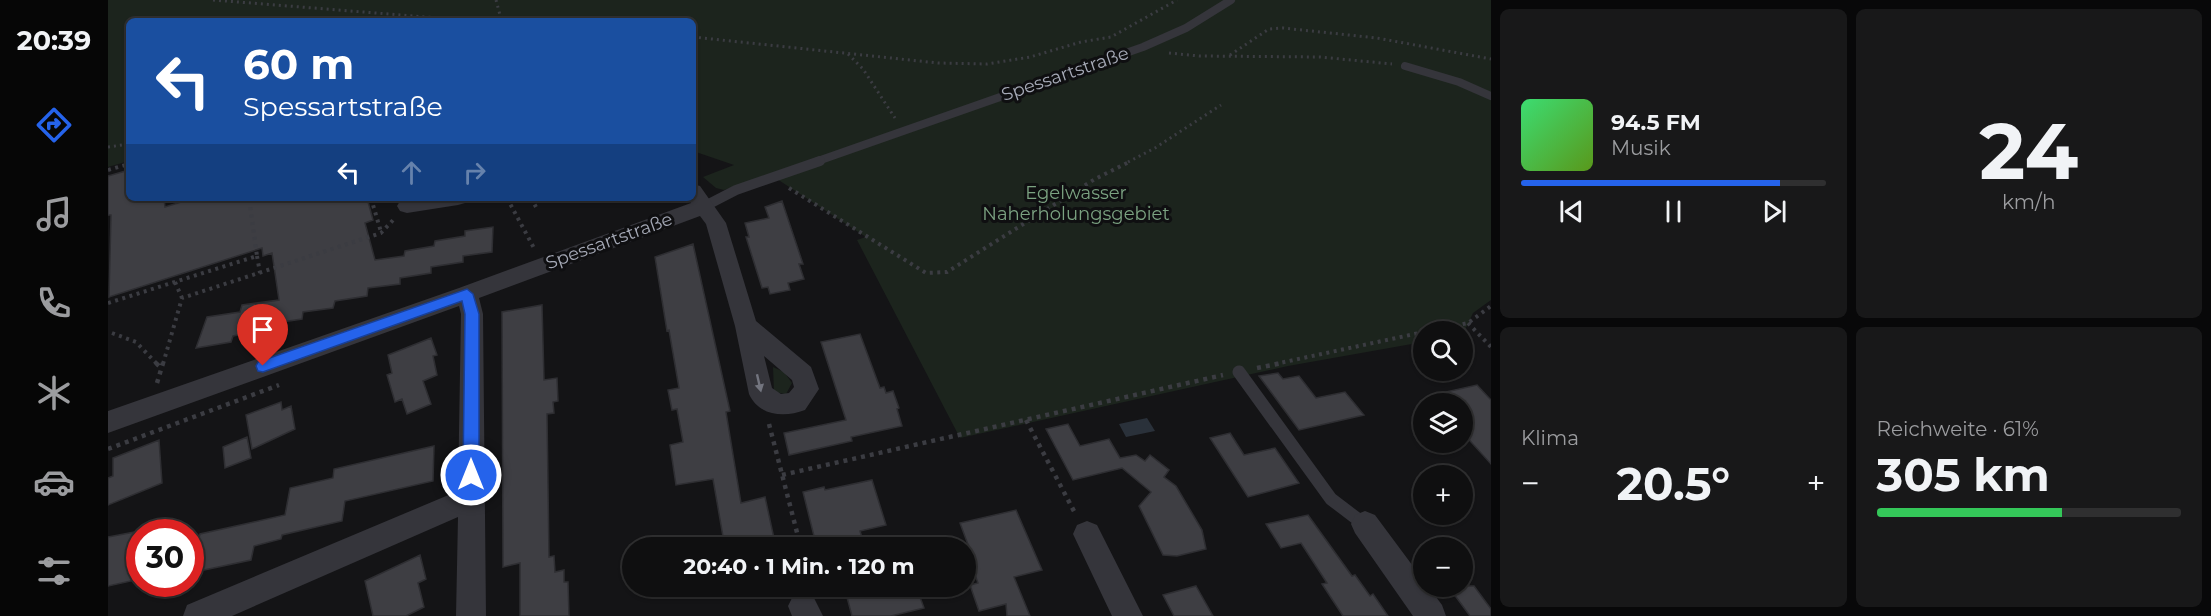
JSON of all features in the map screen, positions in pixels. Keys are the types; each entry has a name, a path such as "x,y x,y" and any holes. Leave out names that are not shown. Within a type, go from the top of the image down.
{"street":[{"path":"699,198 716,223 746,326 761,394 778,405 796,403 807,389 802,374 746,326"},
{"path":"407,206 439,201"},
{"name":"Spessartstraße","path":"108,422 467,294 692,201"},
{"path":"467,294 472,314 471,616"},
{"path":"198,616 471,498"},
{"path":"1365,524 1431,616"},
{"path":"1087,534 1128,616"}],"lane":[{"name":"Spessartstraße","path":"699,198 736,190 773,178 1143,47 1186,28 1231,0"},
{"path":"1406,66 1459,82 1491,96"},
{"path":"1239,372 1332,499 1365,524"}],"path":[{"path":"213,0 438,18"},
{"path":"496,0 503,18"},
{"path":"696,37 938,63 987,64 1030,57 1081,42 1111,37 1177,0"},
{"path":"1406,66 1359,59 1229,55 1269,29 1283,28 1377,38 1491,59"},
{"path":"848,54 863,69 903,131"},
{"path":"773,178 926,273 947,272 1095,179 1155,148 1221,105"},
{"path":"108,147 126,144"},
{"path":"108,170 126,165"},
{"path":"249,201 260,273"},
{"path":"182,298 381,233 372,201"},
{"path":"509,201 534,249"},
{"path":"533,201 536,207"},
{"path":"108,303 257,256"},
{"path":"150,407 182,298 175,282"},
{"path":"1471,321 1491,306"},
{"path":"1473,328 1491,347"},
{"path":"112,333 136,342 161,369"},
{"path":"782,475 1413,335"},
{"path":"761,394 798,537"},
{"path":"1026,420 1087,534"}],"green space":[{"name":"Egelwasser Naherholungsgebiet","path":"108,0 1491,0 1491,300 1473,313 1469,321 1413,321 1413,344 1288,366 960,438 857,240 866,237 777,179 766,175 724,190 716,188 703,177 734,165 696,152 696,18 126,18 126,162 108,167"},
{"path":"773,367 784,372 792,383 786,394 774,392"}],"shaded area":[{"path":"1147,418 1155,431 1126,437 1119,424"}],"building":[{"path":"126,171 126,201 164,201 165,207 184,201 368,201 373,220 365,223 375,260 404,256 405,251 434,246 435,241 465,236 465,231 493,227 492,252 463,256 463,262 431,267 431,273 400,278 400,284 368,288 367,296 335,301 333,308 303,312 302,319 269,324 267,330 233,336 231,342 196,348 207,317 240,312 242,305 279,300 272,253 263,256 262,248 109,297 111,215 108,215 108,176"},
{"path":"782,201 803,264 799,264 804,279 788,283 790,290 770,294 768,287 762,288 746,237 749,237 745,223 769,218 765,207"},
{"path":"693,244 730,411 726,412 741,503 765,497 774,537 723,537 713,479 676,485 670,445 683,442 677,409 672,410 668,390 679,388 655,257"},
{"path":"542,305 544,380 557,378 558,401 553,402 554,413 547,414 549,557 554,556 555,572 564,570 564,582 568,582 569,616 520,616 520,563 503,567 502,312"},
{"path":"860,334 880,388 884,387 886,393 893,391 902,426 851,437 852,441 789,455 784,433 846,420 821,342"},
{"path":"431,338 437,355 433,356 437,375 423,381 431,404 407,414 402,399 395,402 387,375 392,373 388,355"},
{"path":"1278,373 1283,379 1299,376 1316,398 1345,392 1364,415 1299,430 1259,376"},
{"path":"1477,385 1491,400 1491,464 1473,444 1473,393 1441,393"},
{"path":"281,402 282,410 291,406 295,429 252,449 246,415"},
{"path":"1068,424 1080,446 1109,439 1120,458 1136,455 1145,461 1150,455 1169,470 1164,477 1176,486 1202,530 1206,549 1177,556 1163,555 1139,506 1151,492 1122,468 1073,480 1046,429"},
{"path":"1230,433 1244,455 1275,448 1299,483 1248,497 1210,438"},
{"path":"247,437 251,458 225,468 223,447"},
{"path":"159,440 162,483 108,505 108,478 113,476 113,458"},
{"path":"434,446 433,481 345,501 342,521 282,535 281,539 254,546 251,560 204,570 204,533 285,515 290,488 333,478 334,469"},
{"path":"872,480 886,525 860,531 862,537 814,537 803,492 824,487 825,490"},
{"path":"1016,510 1042,570 1014,577 1030,616 1007,616 1006,604 979,611 974,597 978,583 976,537 965,537 960,523"},
{"path":"1308,515 1352,576 1355,575 1370,596 1373,594 1388,616 1343,616 1322,584 1327,583 1301,543 1281,548 1266,524"},
{"path":"126,534 126,582 108,586 108,537"},
{"path":"420,555 426,579 418,583 424,607 406,616 373,616 365,581"},
{"path":"1196,586 1213,616 1174,616 1163,595"},
{"path":"1474,586 1491,609 1491,616 1470,616 1456,597 1473,597"},
{"path":"847,597 920,597 924,608 891,616 852,616"}],"route":[{"path":"263,366 467,294 472,314 471,475"}]}
